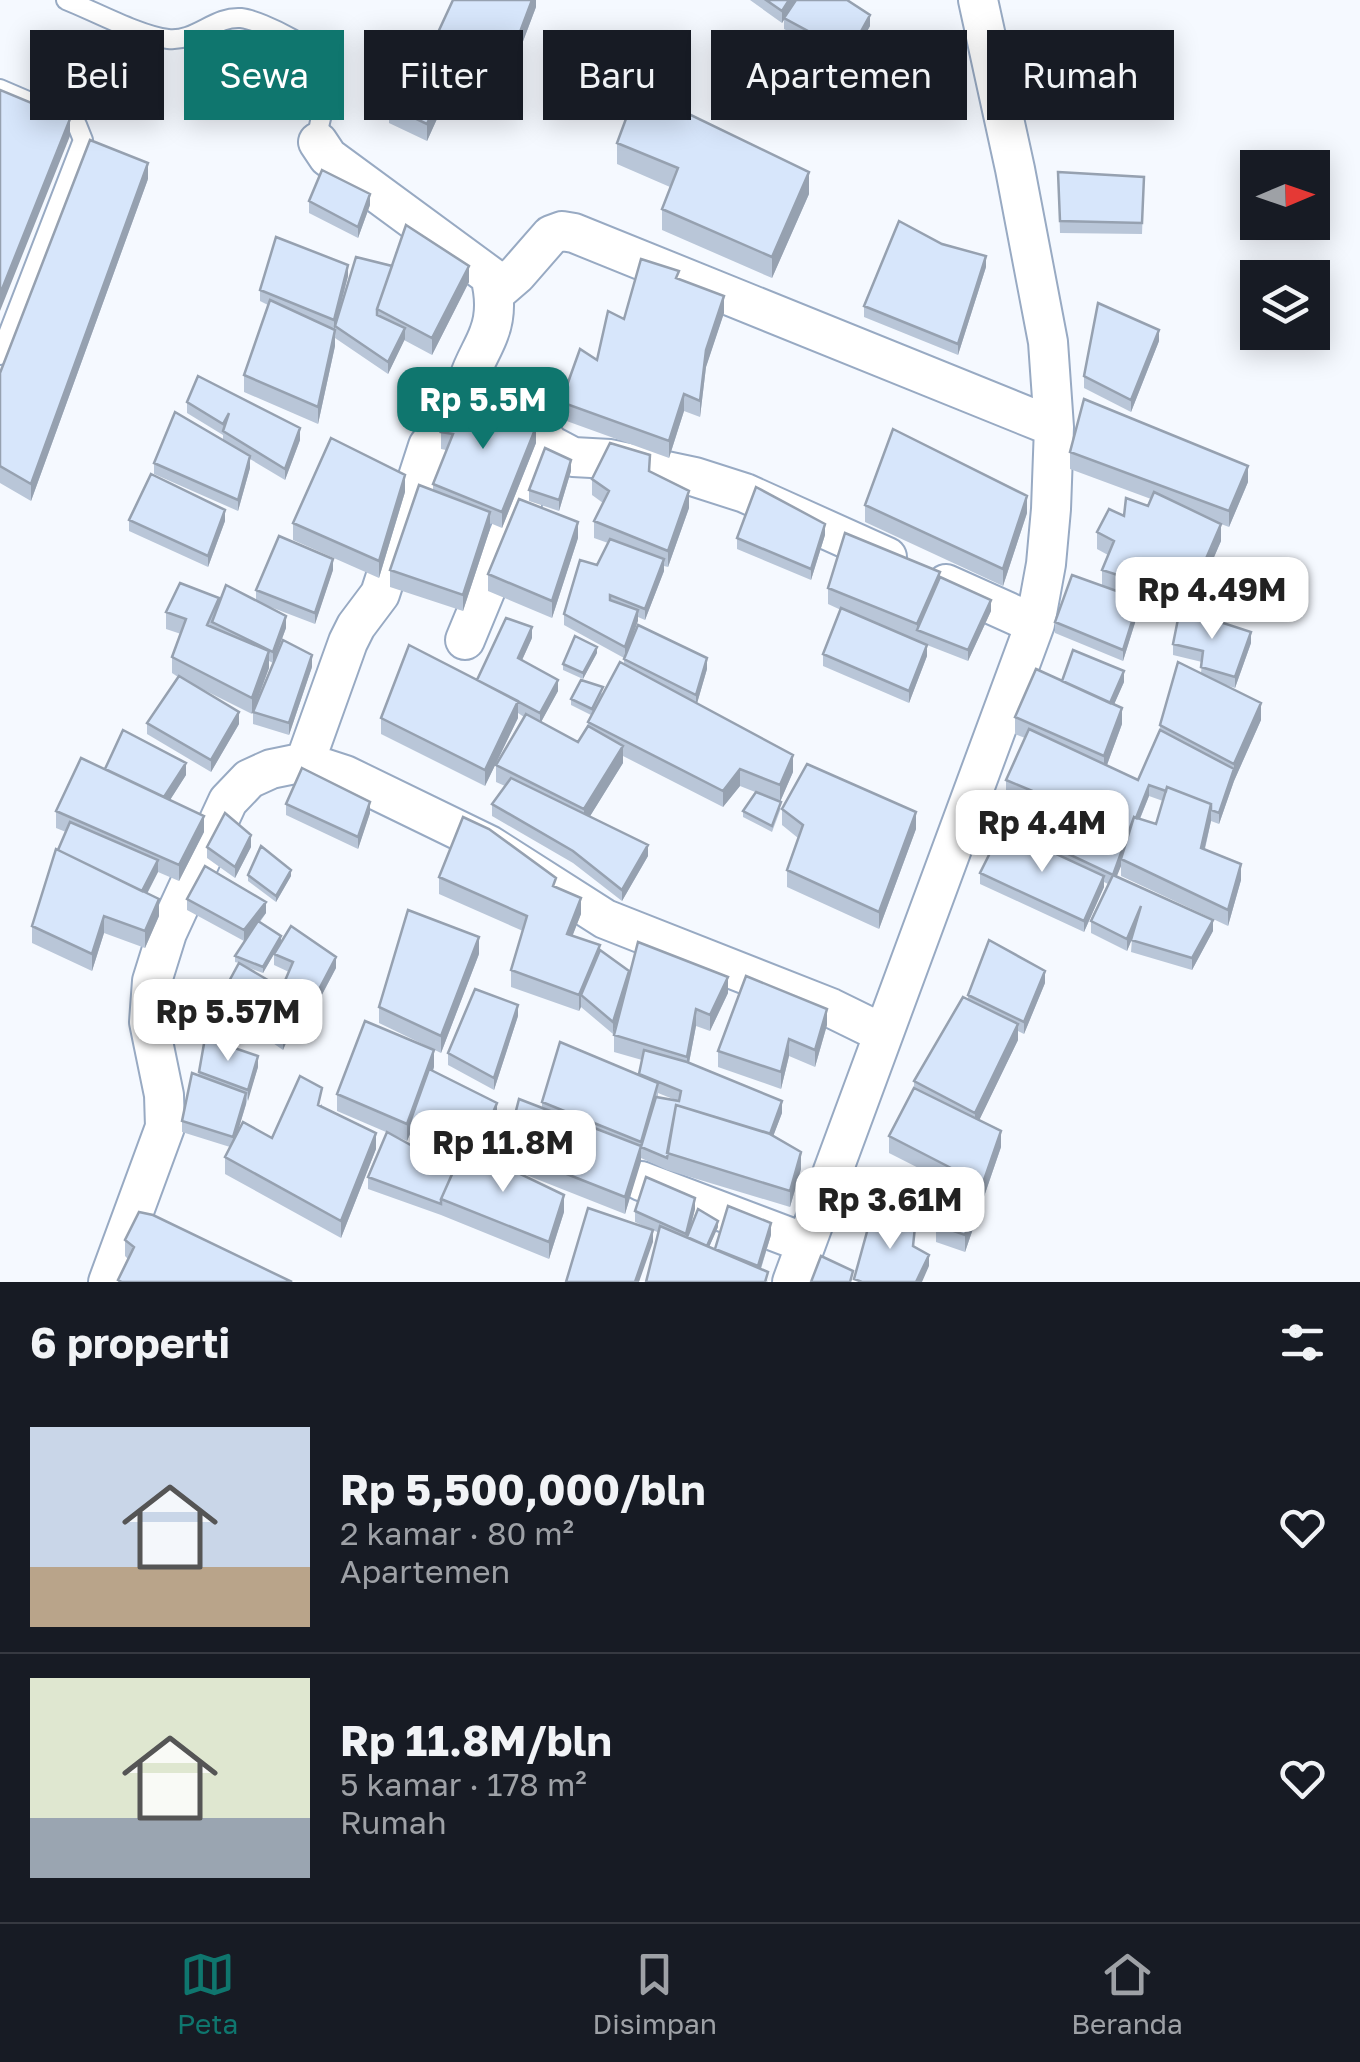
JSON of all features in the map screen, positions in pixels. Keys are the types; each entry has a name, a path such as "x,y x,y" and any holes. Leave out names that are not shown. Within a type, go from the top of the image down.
{"street":[{"path":"792,1282 1035,624 1046,564 1054,427 1048,342 1016,169 978,0"},
{"path":"318,142 328,157 490,276 494,292 490,330 467,384 468,402 574,457 695,477 745,493 1035,624"},
{"path":"494,292 517,274 551,234 574,233 1054,427"},
{"path":"305,762 348,642 380,594 428,446 466,396"},
{"path":"464,640 547,441"},
{"path":"108,1282 164,1127 164,1095 148,1022 152,982 167,933 228,800 249,780 271,768 305,762 346,774 489,845 605,919 831,1008 882,1034"},
{"path":"642,1181 805,1243"}],"lane":[{"path":"66,0 164,39 193,37 215,25 241,18 314,51 324,60 330,74 316,126 318,142"},
{"path":"0,89 70,119 77,124 82,140 0,355"}],"building":[{"path":"453,0 532,0 521,30 439,30"},
{"path":"766,0 789,0 782,11"},
{"path":"796,0 847,0 870,15 862,30 806,30 784,18"},
{"path":"0,90 30,102 30,120 70,120 0,294"},
{"path":"691,115 809,172 772,257 662,209 678,168 617,143 626,120 691,120"},
{"path":"90,140 148,163 31,484 0,466 0,373"},
{"path":"322,170 370,194 358,227 309,201"},
{"path":"1058,172 1144,177 1142,223 1060,221"},
{"path":"899,221 942,244 986,256 958,344 864,306"},
{"path":"406,225 469,266 432,338 377,309"},
{"path":"276,237 348,265 334,320 260,290"},
{"path":"356,257 392,266 377,315 405,328 388,362 335,326"},
{"path":"641,259 679,271 676,278 724,296 706,350 700,401 684,394 669,441 561,402 580,349 597,360 608,311 624,319"},
{"path":"270,300 335,330 318,407 244,375"},
{"path":"1098,303 1159,330 1131,400 1084,376"},
{"path":"198,376 300,428 285,469 223,431 229,413 223,424 187,402"},
{"path":"463,390 536,427 502,512 433,484 453,434 441,432"},
{"path":"1084,399 1248,466 1229,511 1070,452"},
{"path":"175,412 250,456 238,500 154,463"},
{"path":"893,429 1027,496 1003,569 865,505"},
{"path":"331,438 405,475 379,561 293,523"},
{"path":"610,443 650,455 649,471 689,491 668,551 594,521 609,491 592,479"},
{"path":"545,448 571,460 559,500 529,490"},
{"path":"151,474 225,510 208,556 129,520"},
{"path":"419,485 490,512 463,595 390,570"},
{"path":"756,487 825,524 811,569 737,538"},
{"path":"1154,492 1221,524 1189,598 1102,570 1114,541 1097,532 1109,509 1124,516 1126,498 1148,506"},
{"path":"519,499 578,522 552,601 488,574"},
{"path":"845,533 940,572 917,624 828,588"},
{"path":"279,536 333,559 315,613 256,590"},
{"path":"610,539 664,559 645,609 610,595 610,600 638,610 625,647 564,614 580,560 597,565"},
{"path":"1072,575 1139,599 1123,650 1055,622"},
{"path":"940,577 991,600 968,650 917,630"},
{"path":"180,583 219,598 207,625 269,651 252,698 172,657 186,619 166,612"},
{"path":"226,585 286,616 273,652 212,622"},
{"path":"841,608 927,645 909,691 823,654"},
{"path":"1180,609 1251,632 1235,677 1201,667 1203,651 1173,644"},
{"path":"506,618 532,627 518,658 558,680 540,713 477,680"},
{"path":"638,625 707,658 696,695 624,659"},
{"path":"575,636 597,647 583,673 563,664"},
{"path":"283,640 312,655 289,723 253,712"},
{"path":"409,645 518,701 485,770 381,718"},
{"path":"1073,650 1124,671 1110,703 1062,681"},
{"path":"620,662 793,755 780,785 740,769 723,791 588,722"},
{"path":"1178,662 1261,703 1234,764 1160,725"},
{"path":"1036,669 1122,708 1104,756 1015,717"},
{"path":"179,676 239,712 211,760 147,723"},
{"path":"581,680 603,687 592,709 571,699"},
{"path":"526,714 578,742 588,726 623,746 584,809 496,765"},
{"path":"1029,729 1138,780 1160,730 1234,769 1219,813 1211,810 1211,804 1167,787 1166,791 1149,785 1113,875 1030,836 1049,800 1061,803 1006,780"},
{"path":"123,730 186,763 164,797 105,769"},
{"path":"81,758 204,816 179,865 56,811"},
{"path":"807,764 916,812 879,912 787,870 803,825 782,809"},
{"path":"302,768 370,802 358,837 286,804"},
{"path":"511,778 648,845 622,890 573,851 492,804"},
{"path":"1167,787 1211,804 1201,848 1241,864 1228,910 1121,859 1134,817 1156,824"},
{"path":"756,792 781,802 772,826 743,811"},
{"path":"225,813 251,835 235,867 207,847"},
{"path":"463,817 489,829 556,878 553,886 581,898 567,934 600,945 579,995 511,970 527,916 439,877"},
{"path":"70,822 158,860 142,891 58,850"},
{"path":"1002,829 1104,876 1084,921 980,873"},
{"path":"261,846 291,870 276,896 248,875"},
{"path":"56,849 159,899 145,931 104,916 92,954 32,926"},
{"path":"205,866 266,902 244,930 187,899"},
{"path":"1113,875 1213,920 1192,958 1131,940 1141,906 1127,939 1091,921"},
{"path":"408,910 479,937 441,1036 379,1007"},
{"path":"258,921 281,936 263,967 235,956"},
{"path":"291,926 336,957 316,995 284,983 293,962 274,954"},
{"path":"989,940 1045,971 1024,1022 968,995"},
{"path":"638,942 728,977 710,1015 696,1009 687,1057 614,1035"},
{"path":"600,950 629,971 613,1022 581,995"},
{"path":"239,963 300,999 283,1038 221,996"},
{"path":"746,976 827,1009 815,1050 789,1039 781,1072 718,1051"},
{"path":"475,989 518,1005 494,1078 448,1053"},
{"path":"963,997 1018,1024 975,1113 914,1081"},
{"path":"365,1021 434,1050 407,1124 337,1094"},
{"path":"205,1038 258,1056 248,1090 199,1072"},
{"path":"560,1042 658,1083 641,1142 542,1102"},
{"path":"644,1050 687,1062 782,1101 770,1134 676,1105 667,1158 641,1147 656,1097 679,1101 681,1091 639,1074"},
{"path":"429,1069 497,1103 476,1152 410,1122"},
{"path":"192,1073 246,1093 233,1137 182,1121"},
{"path":"300,1076 322,1088 318,1105 376,1133 341,1221 225,1157 243,1122 272,1138"},
{"path":"914,1088 1001,1131 965,1235 936,1225 955,1170 889,1136"},
{"path":"519,1099 641,1146 625,1197 506,1150"},
{"path":"676,1105 768,1133 801,1152 790,1191 667,1153"},
{"path":"496,1112 513,1116 503,1149 484,1140"},
{"path":"387,1132 427,1154 433,1138 462,1152 441,1204 368,1177"},
{"path":"464,1147 564,1195 549,1242 441,1199"},
{"path":"646,1177 695,1198 686,1234 635,1211"},
{"path":"728,1206 771,1223 758,1266 715,1249"},
{"path":"588,1208 653,1230 635,1282 566,1282"},
{"path":"698,1209 718,1221 707,1246 687,1237"},
{"path":"873,1210 915,1227 913,1246 929,1255 916,1282 854,1279"},
{"path":"139,1212 153,1215 292,1282 122,1282 118,1280 134,1247 125,1240"},
{"path":"660,1226 768,1272 765,1282 646,1282"},
{"path":"821,1256 853,1271 850,1282 811,1282"}]}
